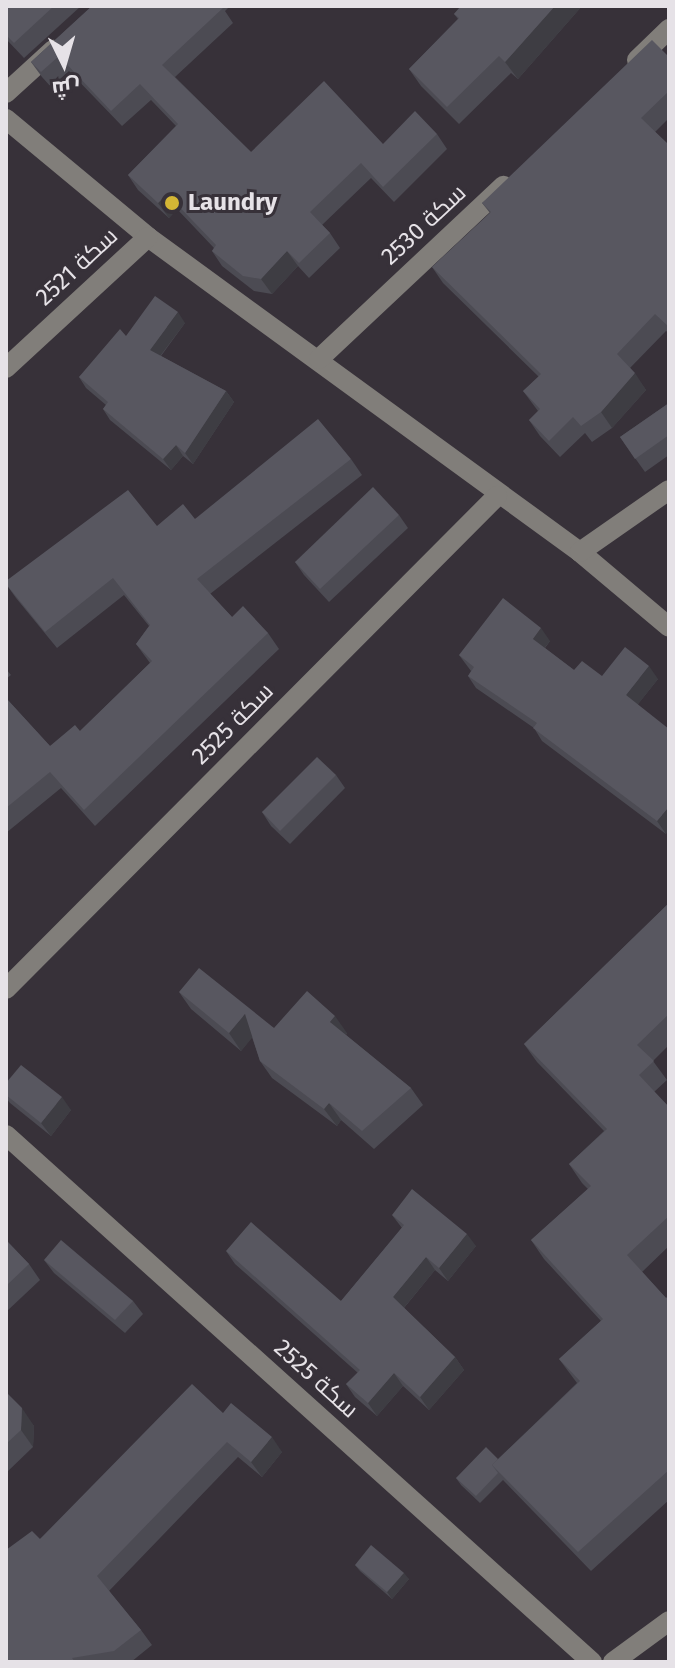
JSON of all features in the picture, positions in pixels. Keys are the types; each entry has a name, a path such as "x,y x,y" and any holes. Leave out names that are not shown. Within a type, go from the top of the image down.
{"street":[{"path":"624,72 669,29"},
{"path":"6,93 69,35"},
{"path":"6,119 148,237 319,359 497,496 580,552 669,627"},
{"name":"سكة 2530","path":"319,359 522,168"},
{"name":"سكة 2521","path":"6,368 148,237"},
{"path":"580,552 669,490"},
{"name":"سكة 2525","path":"6,989 497,496"},
{"name":"سكة 2525","path":"6,1135 592,1662"},
{"path":"613,1662 669,1621"}],"building":[{"path":"6,6 54,6 14,43 6,35"},
{"path":"92,6 221,6 223,8 162,65 251,152 324,81 383,144 415,111 437,134 383,187 361,163 310,212 330,233 299,263 287,251 261,279 243,276 212,251 216,245 167,194 158,203 128,175 178,124 140,84 111,111 59,56 41,72 31,62"},
{"path":"461,6 555,6 505,62 499,56 447,107 409,69 459,18 454,14"},
{"path":"652,40 669,57 669,91 641,118 669,145 669,327 655,314 617,354 635,373 601,412 581,426 573,417 549,441 529,420 540,409 523,391 541,374 432,267 491,212 482,203"},
{"path":"155,296 178,312 150,350 226,391 185,453 176,445 163,459 103,409 108,402 79,377 120,329 126,336"},
{"path":"669,403 669,435 635,459 620,437"},
{"path":"318,419 351,459 197,579 232,617 243,606 268,633 84,810 50,772 6,808 6,698 50,746 75,725 80,731 152,661 136,644 150,625 113,578 45,632 6,581 128,490 157,526 183,504 195,519"},
{"path":"373,487 399,515 320,589 295,562"},
{"path":"503,598 541,628 533,639 574,670 582,661 602,676 625,647 649,666 626,695 669,729 669,807 657,821 533,728 537,723 468,676 474,667 459,655"},
{"path":"317,757 336,775 280,831 262,812"},
{"path":"669,903 669,1014 637,1045 654,1061 639,1075 669,1107 669,1216 627,1255 666,1298 669,1296 669,1470 578,1552 492,1465 580,1381 559,1359 603,1319 531,1240 591,1186 569,1164 607,1129 524,1044"},
{"path":"199,968 274,1028 307,991 335,1016 330,1022 411,1088 362,1131 329,1103 324,1109 260,1061 245,1014 229,1033 179,992"},
{"path":"21,1065 62,1097 41,1123 6,1095 6,1083"},
{"path":"412,1189 467,1234 439,1268 426,1257 393,1297 455,1357 420,1397 394,1373 368,1403 346,1384 360,1370 226,1251 251,1222 341,1301 404,1225 392,1215"},
{"path":"6,1240 29,1264 6,1286"},
{"path":"61,1240 133,1301 115,1320 44,1260"},
{"path":"192,1384 223,1413 231,1403 272,1437 251,1462 227,1442 97,1576 141,1630 114,1651 72,1658 75,1662 6,1662 6,1550 32,1531 40,1539"},
{"path":"6,1392 22,1408 21,1430 6,1444"},
{"path":"486,1447 498,1459 492,1465 498,1473 476,1496 456,1478"},
{"path":"371,1545 404,1573 387,1592 355,1565"}],"place":[{"name":"Laundry","path":"172,203"}]}
